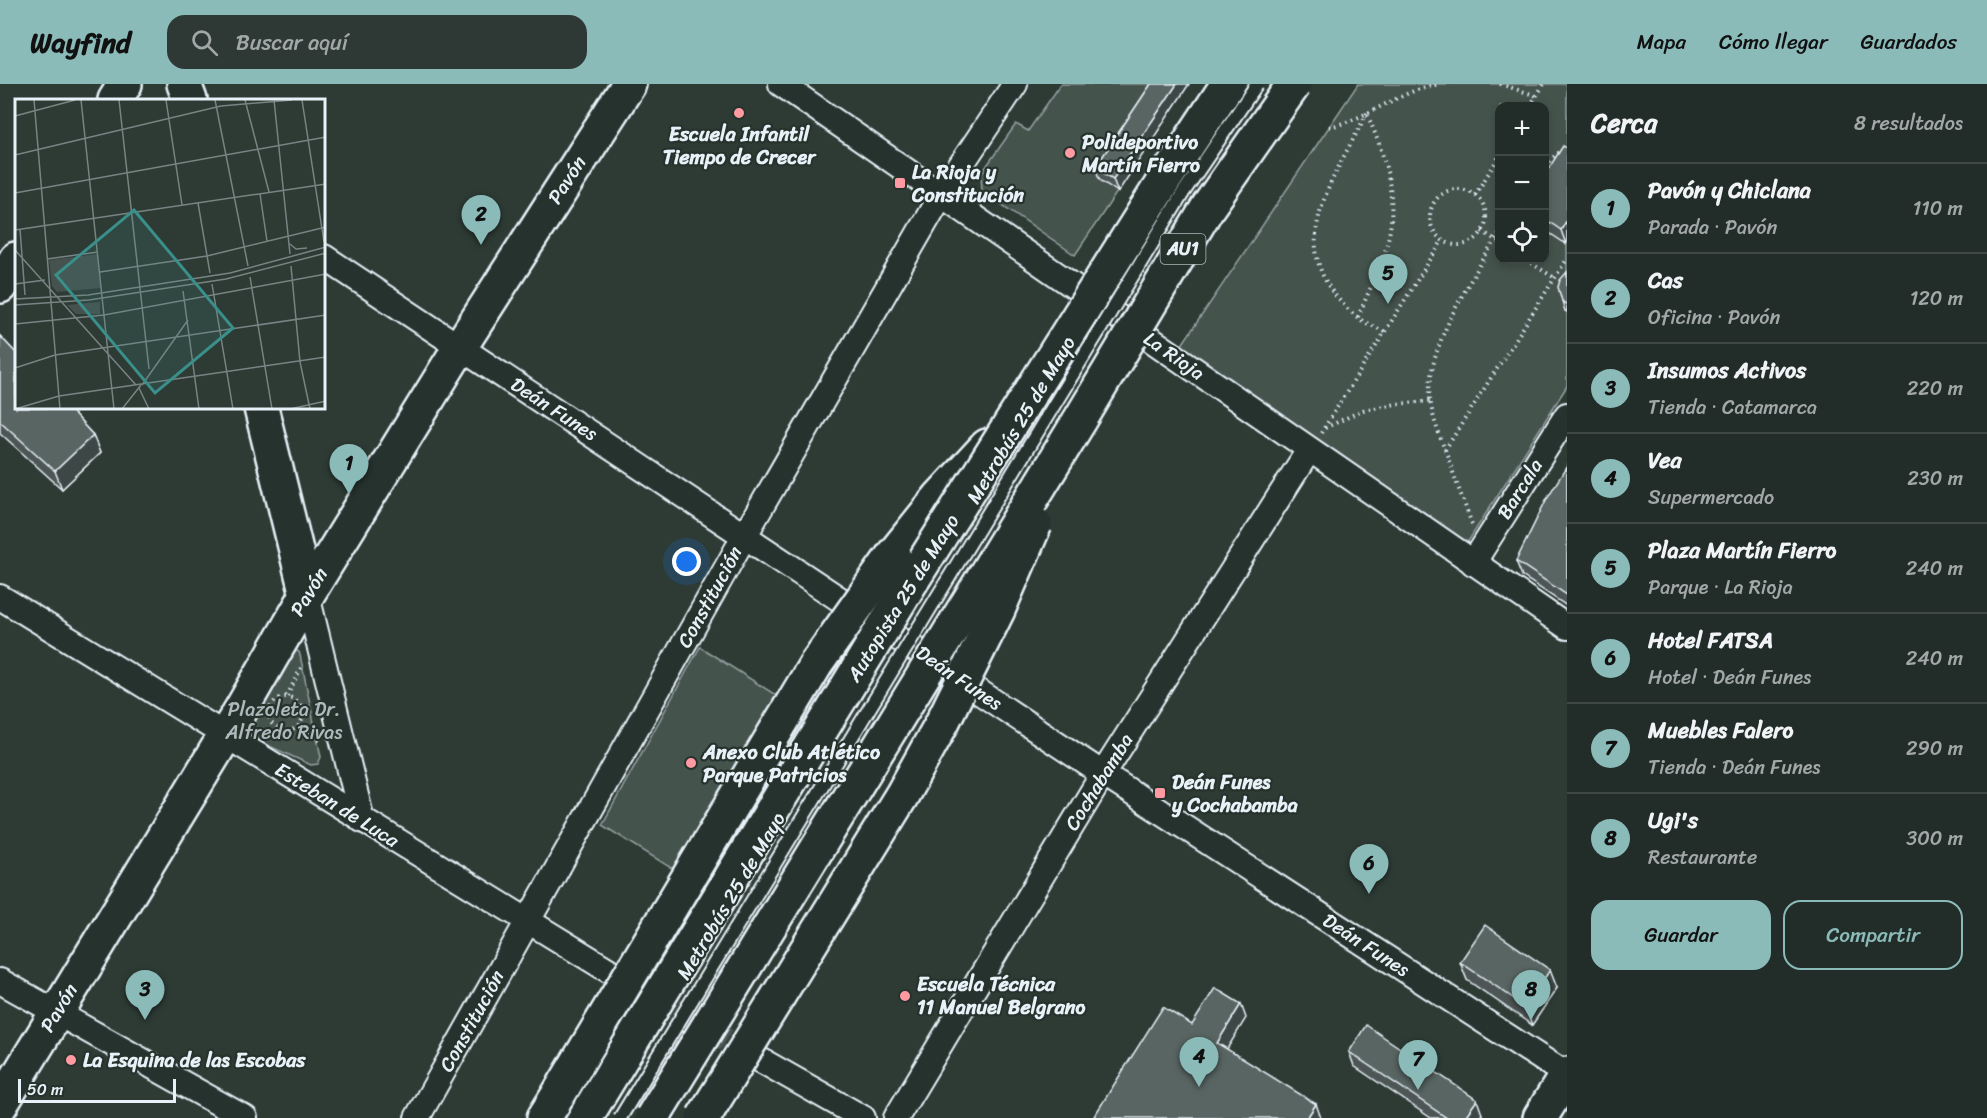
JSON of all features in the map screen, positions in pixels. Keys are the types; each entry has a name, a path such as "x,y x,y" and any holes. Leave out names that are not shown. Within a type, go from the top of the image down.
{"main road":[{"path":"116,99 125,84"},
{"path":"164,84 167,99"},
{"path":"184,84 190,99"},
{"name":"Pavón","path":"0,1106 225,736 307,595 460,347 628,84"},
{"name":"Autopista 25 de Mayo","path":"585,1118 908,587 1163,182 1228,84"},
{"name":"AU1","path":"652,1118 1208,207 1294,84"},
{"path":"0,286 15,262"},
{"path":"552,1105 816,664 918,523 1023,407"},
{"path":"261,410 307,595"},
{"path":"703,1118 902,795 942,723 998,610 1080,420"},
{"path":"1540,1118 1567,1074"}],"street":[{"name":"La Rioja","path":"781,84 1310,450 1477,556 1567,627"},
{"name":"Constitución","path":"417,1118 745,535 940,195 1016,84"},
{"name":"Deán Funes","path":"326,258 1103,774 1567,1074"},
{"name":"Barcala","path":"1477,556 1567,415"},
{"name":"Cochabamba","path":"896,1118 1103,774 1310,450"},
{"path":"307,595 362,820"},
{"name":"Esteban de Luca","path":"0,597 613,973"},
{"path":"0,981 245,1118"},
{"path":"755,1057 862,1118"}],"lane":[{"name":"Metrobús 25 de Mayo","path":"620,1118 1183,193 1257,84"}],"path":[{"path":"1329,127 1347,123 1405,94 1440,84"},
{"path":"1500,84 1537,96"},
{"path":"1533,102 1544,84"},
{"path":"1367,113 1320,210 1315,243 1318,266 1326,284 1358,317 1385,332"},
{"path":"1358,317 1387,244 1392,215 1391,190 1386,164 1367,113"},
{"path":"1549,162 1567,146"},
{"path":"1475,195 1495,164"},
{"path":"1461,189 1475,195 1483,204 1486,213 1482,231 1477,239 1469,244 1450,245 1435,234 1429,217 1431,208 1436,200 1451,190 1461,189"},
{"path":"1482,231 1495,240"},
{"path":"1310,450 1442,241"},
{"path":"1477,556 1430,401 1430,381 1434,359 1453,314 1495,244"},
{"path":"1445,450 1567,259"},
{"path":"1532,264 1555,278"},
{"path":"1325,428 1363,410 1430,401"},
{"path":"287,696 298,700 304,710 299,726 288,731 277,729 270,720 269,709 272,704 287,696"}],"green space":[{"name":"Polideportivo Martín Fierro","path":"1061,84 1189,84 1075,255 982,191 981,174 1016,124 1028,131"},
{"path":"1358,84 1567,84 1567,386 1464,548 1179,349"},
{"name":"Anexo Club Atlético Parque Patricios","path":"700,647 785,701 676,871 602,825"},
{"name":"Plazoleta Dr. Alfredo Rivas","path":"293,649 300,655 321,757 318,764 311,765 245,735 247,726"}],"building":[{"path":"1151,84 1177,84 1113,179 1095,168"},
{"path":"1563,146 1567,148 1567,220 1561,230 1549,222 1549,168"},
{"path":"1567,272 1567,305 1562,301 1558,287 1560,280"},
{"path":"0,336 15,352 15,410 70,410 93,435 55,471 0,421"},
{"path":"1567,466 1567,595 1516,561 1547,498"},
{"path":"1485,925 1550,970 1525,1006 1460,962"},
{"path":"1215,988 1241,1004 1217,1043 1316,1104 1307,1118 1093,1118 1163,1007 1192,1025"},
{"path":"1366,1025 1477,1100 1464,1118 1447,1118 1349,1052"}],"tunnel":[{"path":"613,973 755,1057"}],"place":[{"name":"Escuela Infantil Tiempo de Crecer","path":"739,113"},
{"name":"Polideportivo Martín Fierro","path":"1070,153"},
{"name":"La Rioja y Constitución","path":"900,183"},
{"name":"Cas","path":"481,245"},
{"name":"Plaza Martín Fierro","path":"1388,304"},
{"name":"Pavón y Chiclana","path":"349,494"},
{"name":"Anexo Club Atlético Parque Patricios","path":"691,763"},
{"name":"Deán Funes y Cochabamba","path":"1160,793"},
{"name":"Hotel FATSA","path":"1369,894"},
{"name":"Escuela Técnica 11 Manuel Belgrano","path":"905,996"},
{"name":"Insumos Activos","path":"145,1020"},
{"name":"Ugi's","path":"1531,1020"},
{"name":"La Esquina de las Escobas","path":"71,1060"},
{"name":"Vea","path":"1199,1087"},
{"name":"Muebles Falero","path":"1418,1090"}]}
